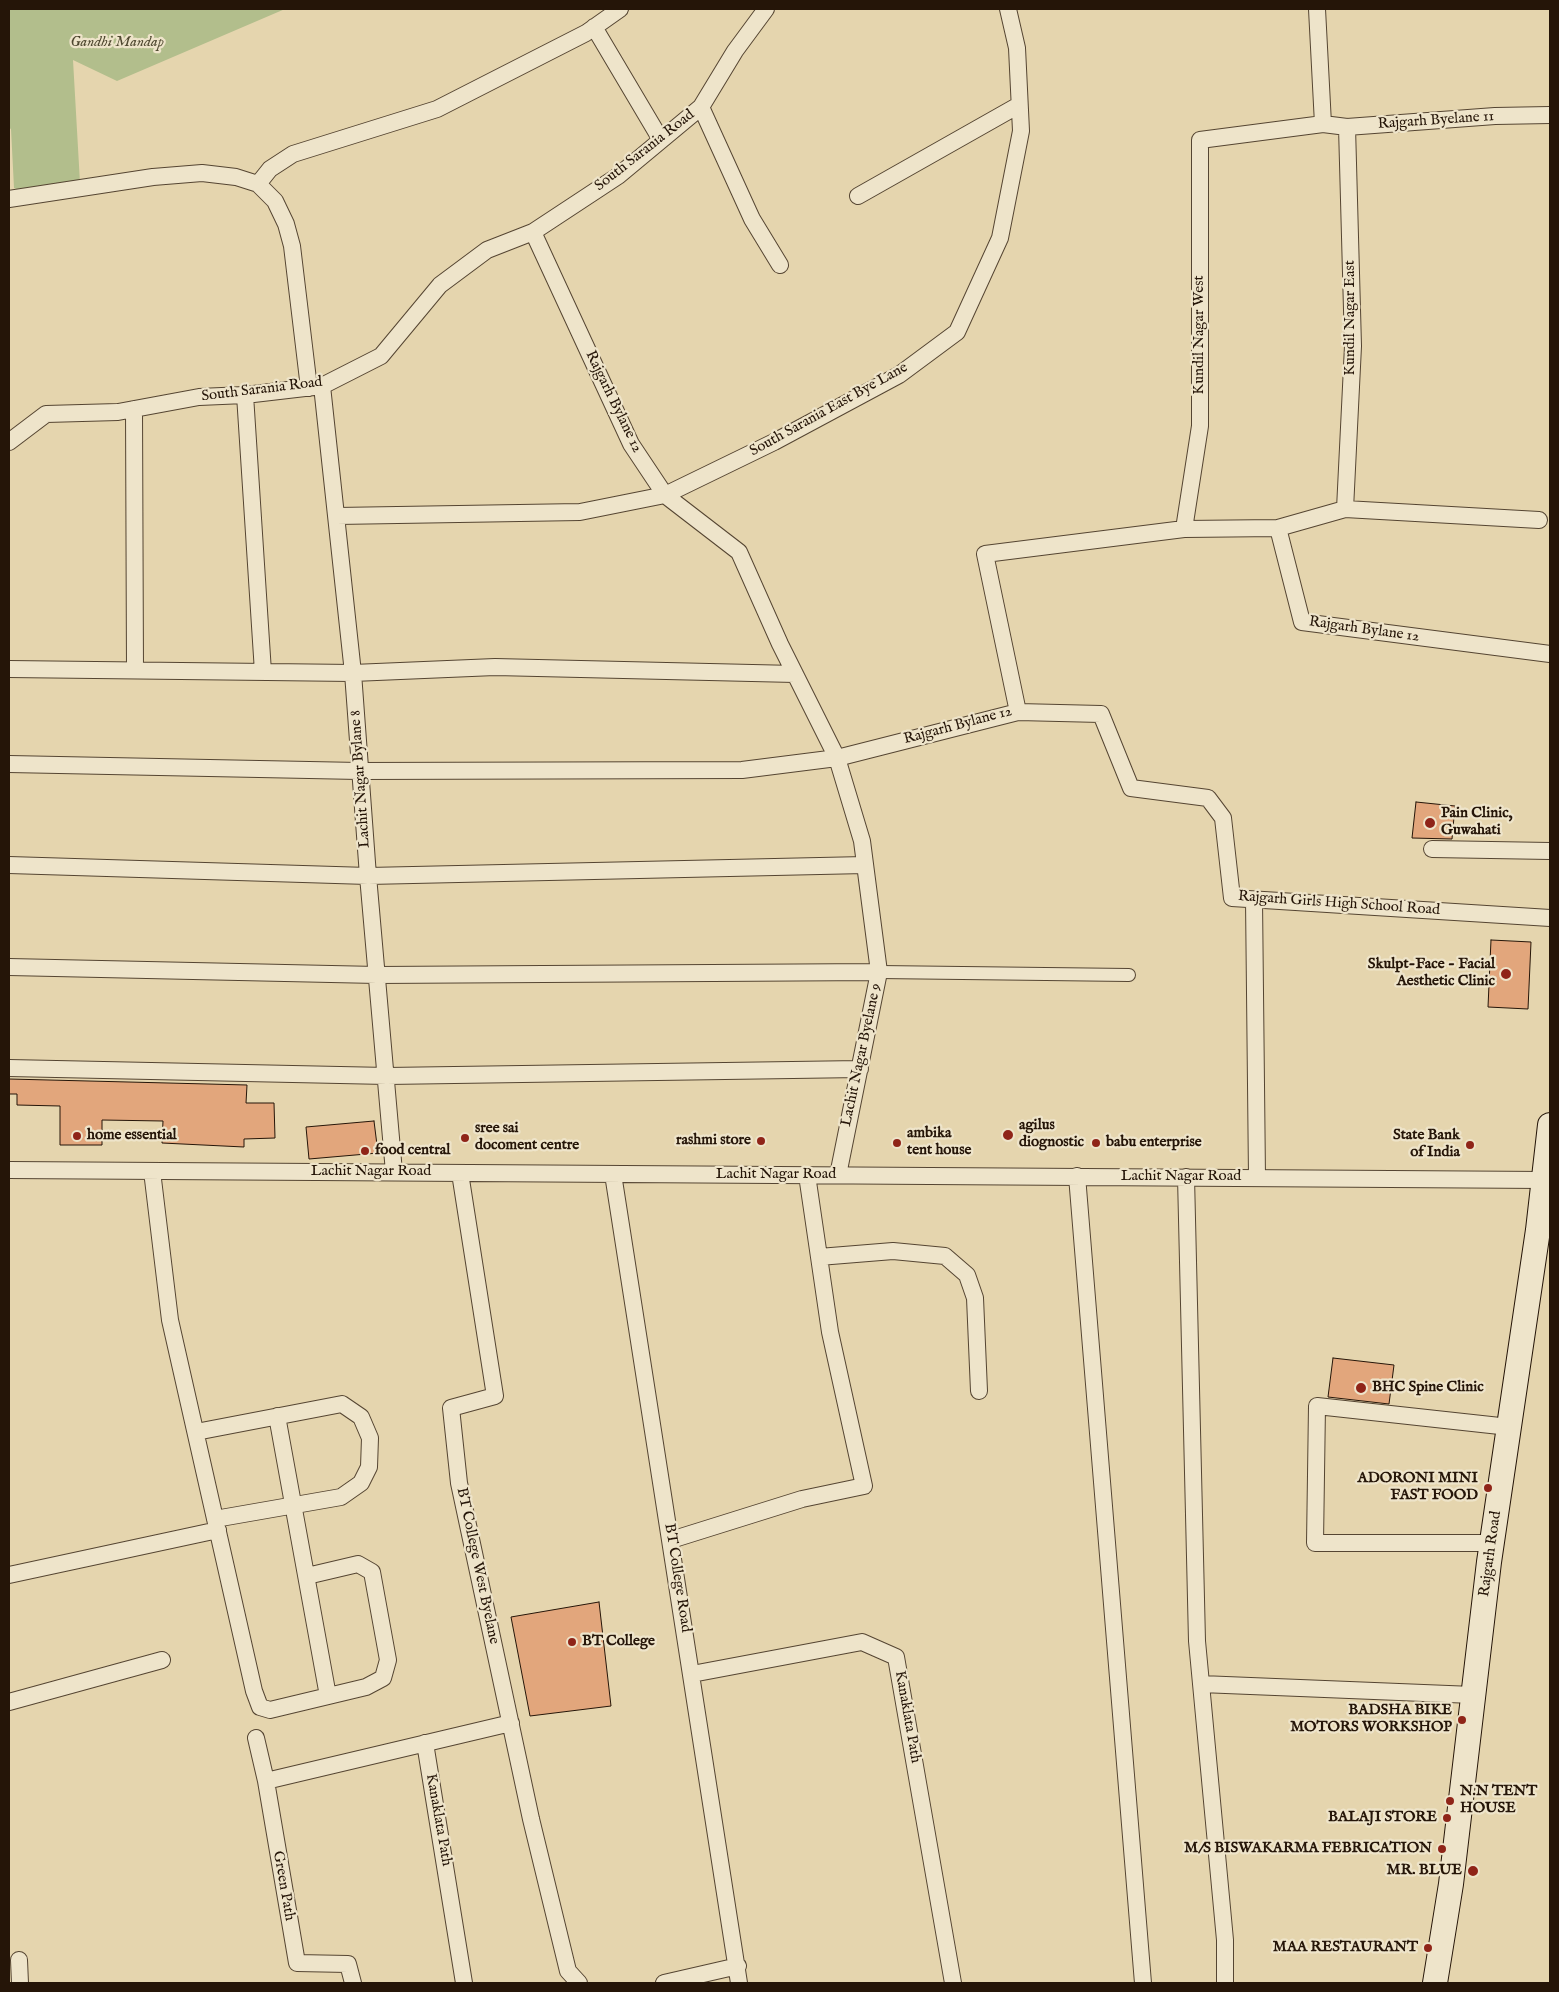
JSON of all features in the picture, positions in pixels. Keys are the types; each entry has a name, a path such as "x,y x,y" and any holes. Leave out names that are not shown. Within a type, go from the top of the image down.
{"main road":[{"name":"Rajgarh Road","path":"1435,1983 1451,1884 1492,1543 1544,1180 1550,1125"}],"street":[{"path":"9,199 153,177 202,173 236,178 258,184 270,169 293,154 437,109 594,27 620,9"},
{"name":"South Sarania Road","path":"9,442 46,414 118,412 199,397 244,395 316,387 381,356 440,285 487,250 533,232 618,176 701,107 735,51 766,9"},
{"name":"South Sarania East Bye Lane","path":"337,516 580,512 665,495 774,442 899,375 957,332 1000,238 1021,131 1017,48 1008,9"},
{"path":"1317,9 1323,124"},
{"path":"594,27 661,140"},
{"path":"858,196 1019,105"},
{"path":"701,107 752,218 780,265"},
{"name":"Rajgarh Byelane 11","path":"1200,140 1323,124 1347,127 1495,116 1550,115"},
{"name":"Kundil Nagar East","path":"1345,509 1353,346 1347,127"},
{"name":"Kundil Nagar West","path":"1184,529 1200,426 1200,140"},
{"name":"Lachit Nagar Bylane 8","path":"258,184 275,201 286,224 292,246 337,516 353,673 359,771 394,1172"},
{"name":"Rajgarh Bylane 12","path":"533,232 630,444 665,495 739,552 795,674 837,758 1018,712 985,554 1184,529 1278,528 1302,622 1550,654"},
{"path":"244,395 263,672"},
{"path":"134,409 135,670"},
{"path":"1278,528 1345,509 1539,520"},
{"path":"9,669 353,673 495,667 795,674"},
{"name":"Rajgarh Girls High School Road","path":"1018,712 1101,714 1131,788 1208,798 1224,818 1232,898 1550,918"},
{"path":"9,764 359,771 742,770 837,758"},
{"name":"Lachit Nagar Byelane 9","path":"837,758 862,841 879,972 838,1175"},
{"path":"1432,849 1550,851"},
{"path":"9,865 368,876 865,865"},
{"path":"1254,900 1257,1177"},
{"path":"9,966 377,975 879,972 1129,975"},
{"path":"9,1068 387,1076 860,1069"},
{"name":"Lachit Nagar Road","path":"9,1170 1544,1180"},
{"path":"152,1171 170,1320 254,1691 260,1707 270,1710 366,1687 383,1678 388,1660 372,1572 358,1564 307,1576"},
{"name":"BT College West Byelane","path":"460,1173 495,1396 450,1408 459,1483 531,1819 568,1971 579,1983"},
{"name":"BT College Road","path":"613,1174 740,1983"},
{"path":"671,1540 802,1499 864,1486 830,1332 807,1175"},
{"path":"1077,1176 1143,1983"},
{"path":"1186,1177 1198,1641 1225,1940 1225,1983"},
{"path":"819,1257 893,1251 945,1256 967,1275 976,1298 979,1391"},
{"path":"9,1575 295,1505 341,1497 361,1483 369,1466 370,1438 361,1417 342,1404 196,1432"},
{"path":"1492,1543 1315,1544 1317,1406 1509,1427"},
{"path":"277,1416 295,1505 328,1696"},
{"name":"Kanaklata Path","path":"692,1674 862,1642 896,1657 953,1983"},
{"path":"9,1702 162,1660"},
{"path":"1201,1684 1473,1695"},
{"path":"266,1781 511,1723"},
{"name":"Green Path","path":"256,1738 266,1781 297,1963 348,1964 354,1983"},
{"name":"Kanaklata Path","path":"425,1743 464,1983"},
{"path":"19,1960 20,1983"},
{"path":"664,1983 738,1966"}],"green space":[{"name":"Gandhi Mandap","path":"9,9 285,9 117,81 73,60 80,183 19,190 14,188 11,129 9,128"}],"building":[{"path":"1416,802 1455,806 1452,839 1412,838"},
{"path":"1491,940 1531,942 1528,1009 1488,1007"},
{"path":"9,1079 247,1085 246,1103 274,1103 275,1138 244,1139 244,1147 162,1143 163,1121 102,1120 102,1145 60,1145 60,1106 17,1105 17,1094 9,1094"},
{"path":"374,1121 378,1153 309,1159 306,1127"},
{"path":"1333,1358 1394,1365 1389,1404 1328,1397"},
{"path":"599,1602 611,1706 530,1716 511,1617"}],"place":[{"name":"Pain Clinic, Guwahati","path":"1430,823"},
{"name":"Skulpt-Face - Facial Aesthetic Clinic","path":"1506,974"},
{"name":"agilus diognostic","path":"1008,1135"},
{"name":"home essential","path":"77,1136"},
{"name":"sree sai docoment centre","path":"465,1138"},
{"name":"rashmi store","path":"761,1141"},
{"name":"ambika tent house","path":"897,1143"},
{"name":"babu enterprise","path":"1096,1143"},
{"name":"State Bank of India","path":"1470,1145"},
{"name":"food central","path":"365,1151"},
{"name":"BHC Spine Clinic","path":"1361,1388"},
{"name":"ADORONI MINI FAST FOOD","path":"1488,1488"},
{"name":"BT College","path":"572,1642"},
{"name":"BADSHA BIKE MOTORS WORKSHOP","path":"1462,1720"},
{"name":"N.N TENT HOUSE","path":"1450,1801"},
{"name":"BALAJI STORE","path":"1447,1818"},
{"name":"M/S BISWAKARMA FEBRICATION","path":"1442,1849"},
{"name":"MR. BLUE","path":"1473,1871"},
{"name":"MAA RESTAURANT","path":"1428,1948"}]}
